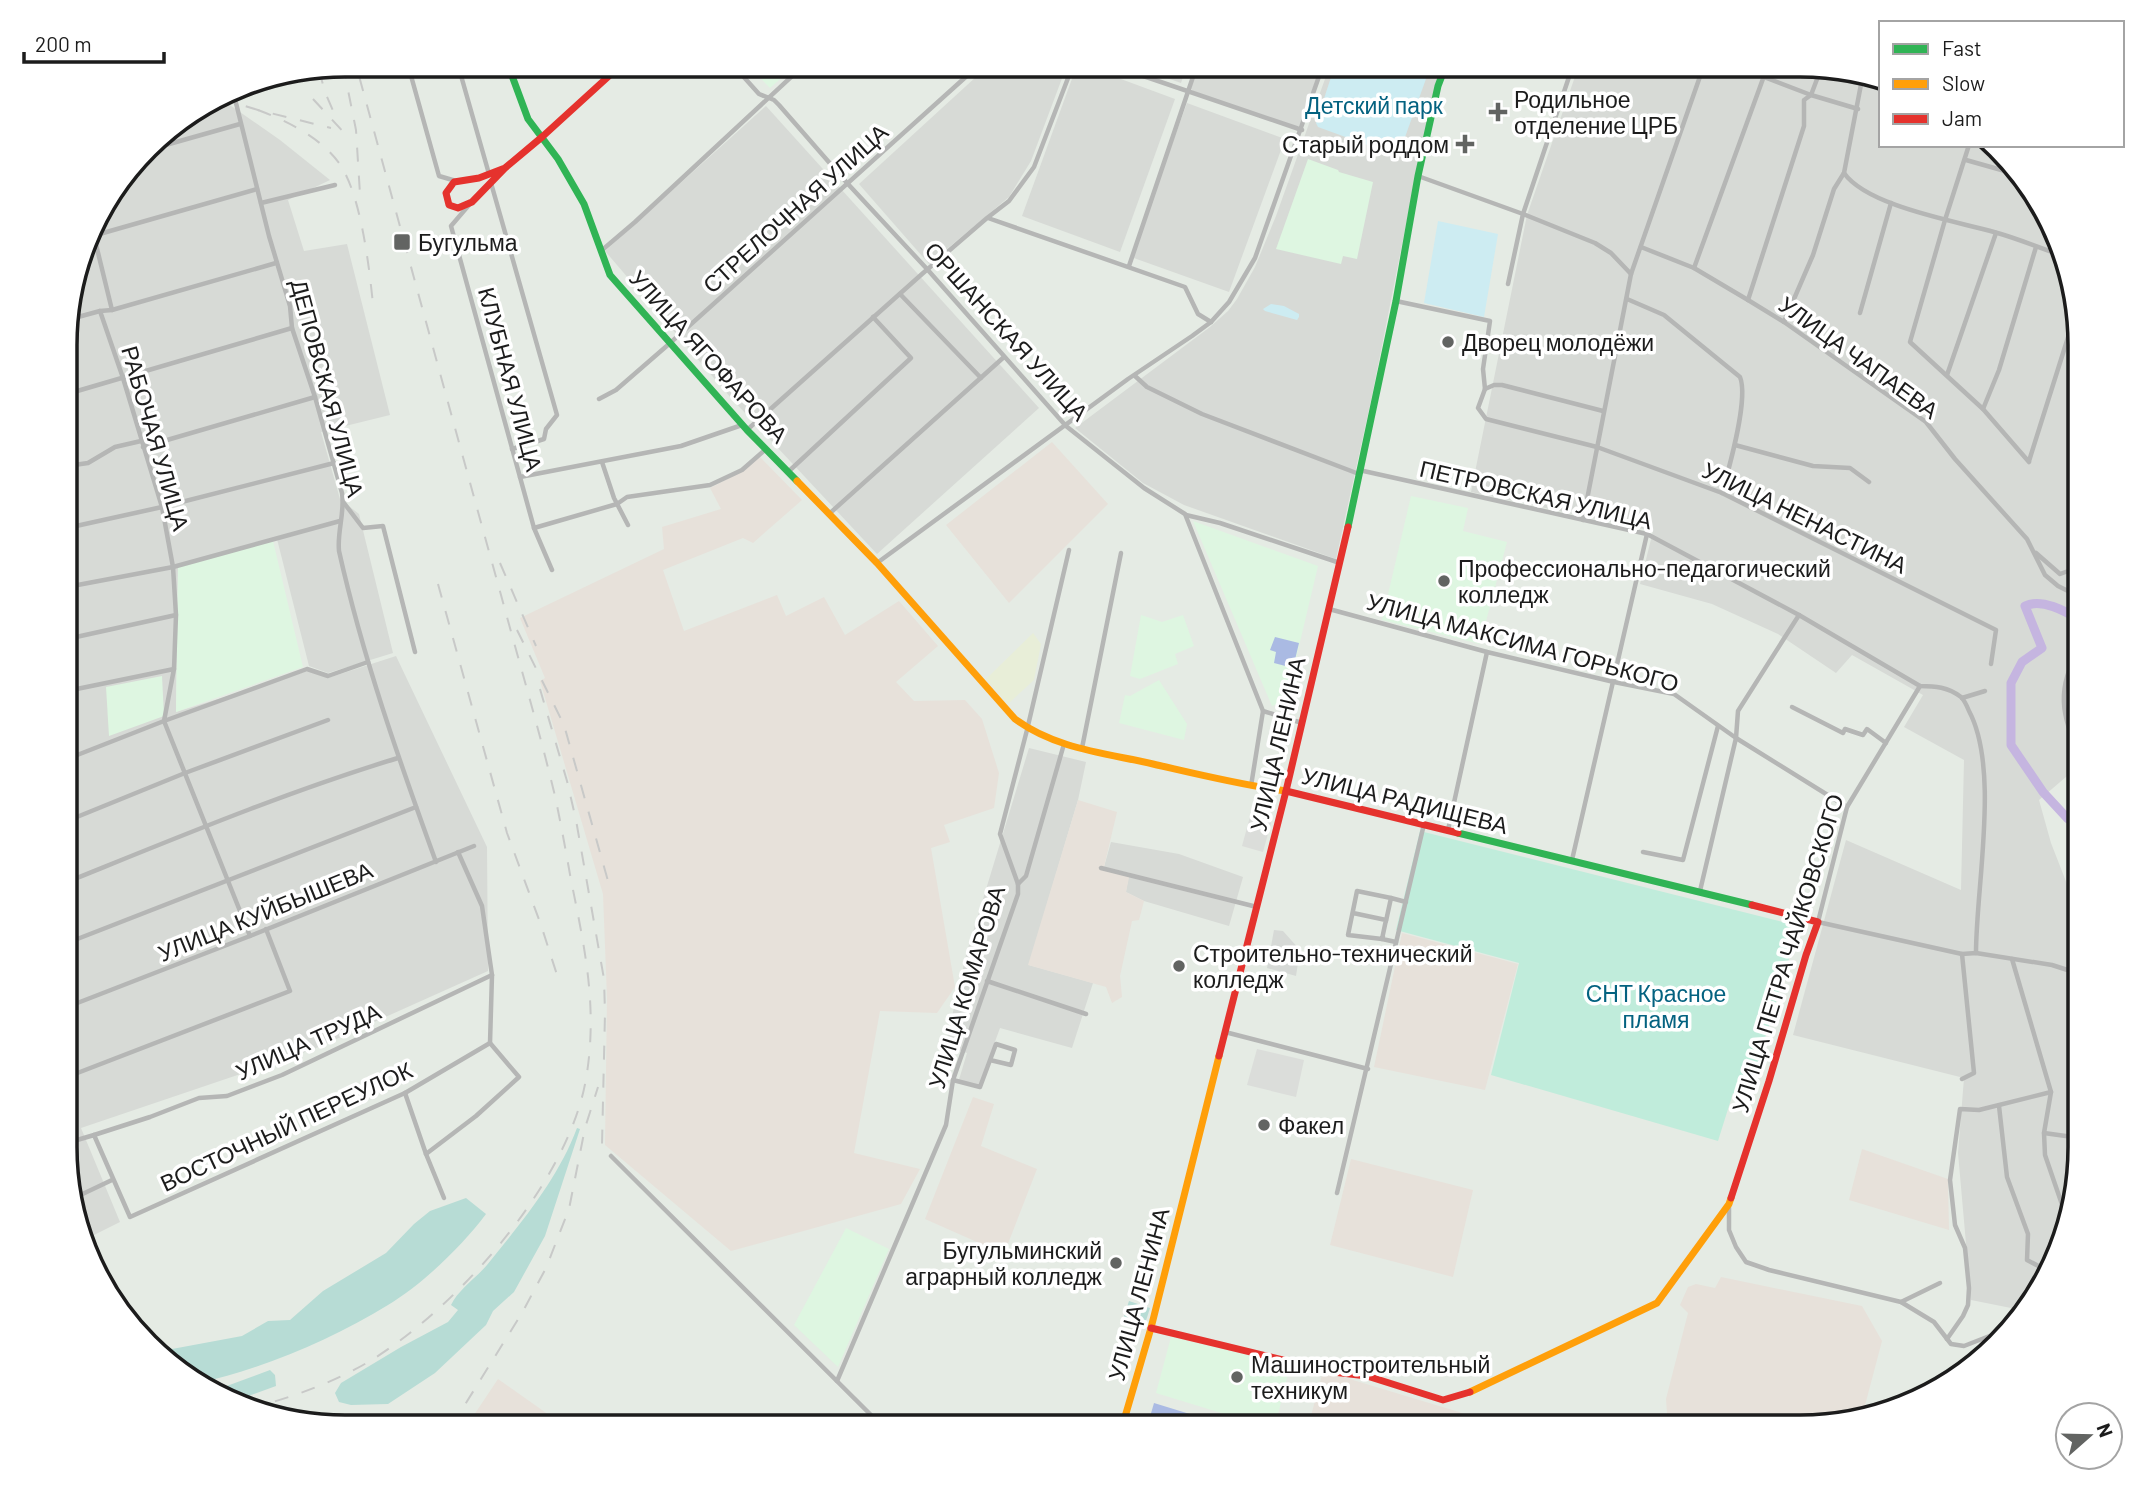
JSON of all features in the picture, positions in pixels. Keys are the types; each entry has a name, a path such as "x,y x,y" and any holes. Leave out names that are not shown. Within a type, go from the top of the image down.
{"main road":[{"name":"УЛИЦА ЯГОФАРОВА","path":"512,77 528,119 572,181 584,204 610,275 745,427 913,603"},
{"path":"490,178 451,184 446,198 449,205 458,208 472,202 490,178 542,137 608,77"},
{"name":"УЛИЦА ЛЕНИНА","path":"1126,1415 1151,1328 1257,907 1340,563 1396,301 1418,176 1441,77"},
{"name":"УЛИЦА РАДИЩЕВА","path":"913,603 1015,719 1027,730 1064,744 1251,786 1286,791 1818,922"},
{"name":"УЛИЦА ПЕТРА ЧАЙКОВСКОГО","path":"1151,1328 1333,1372 1367,1376 1443,1400 1461,1396 1657,1303 1729,1204 1818,922"}],"street":[{"path":"411,77 439,176 457,181"},
{"path":"461,77 557,415 546,429 544,439 512,449"},
{"name":"ОРШАНСКАЯ УЛИЦА","path":"744,77 759,94 779,105 1066,426 1144,488 1185,514 1340,563"},
{"path":"600,251 644,214 790,77"},
{"name":"СТРЕЛОЧНАЯ УЛИЦА","path":"599,399 616,390 669,344 966,77"},
{"path":"520,477 681,446 745,427 1009,201 1034,167 1068,77"},
{"path":"1146,77 1302,130"},
{"path":"1129,266 1192,77"},
{"path":"877,563 1210,321 1229,302 1255,258 1320,77"},
{"path":"1508,284 1523,214 1569,77"},
{"path":"1583,520 1631,274 1700,77"},
{"path":"1694,268 1764,78 1858,109"},
{"path":"1748,300 1804,126 1804,100 1811,95 1817,78"},
{"path":"1784,321 1813,255 1834,189 1844,173 1862,84"},
{"name":"ДЕПОВСКАЯ УЛИЦА","path":"234,101 276,263 290,306 292,328 334,463 343,502 338,536 340,551 368,662 398,758 436,862"},
{"path":"166,145 240,124"},
{"path":"1969,147 1910,342 1983,408 2029,462 2068,339"},
{"path":"1966,160 2004,171"},
{"path":"1844,173 1861,190 1891,203 2052,252"},
{"path":"1418,176 1595,243 1611,253 1631,274"},
{"path":"261,203 335,185"},
{"path":"101,233 257,189"},
{"name":"КЛУБНАЯ УЛИЦА","path":"472,202 451,226 534,528 552,569"},
{"path":"1860,313 1891,203"},
{"path":"987,218 1185,287 1198,314 1210,321"},
{"path":"1947,375 1996,233"},
{"name":"УЛИЦА ЧАПАЕВА","path":"1641,247 1694,268 1784,321 1926,422 1955,459 2027,539 2045,575 2068,591"},
{"path":"1983,408 1999,370 2036,247"},
{"path":"95,249 112,310"},
{"path":"79,317 112,310 276,263"},
{"path":"900,294 981,377"},
{"path":"1627,299 1664,315 1740,377 1743,389 1735,444 1722,492"},
{"path":"1396,301 1490,321 1483,369 1485,390 1494,385 1502,385 1603,411"},
{"name":"РАБОЧАЯ УЛИЦА","path":"100,311 162,507 173,567 176,615 174,668 164,721"},
{"path":"788,472 911,358 873,317"},
{"path":"77,391 292,328"},
{"path":"830,514 1004,357"},
{"name":"ПЕТРОВСКАЯ УЛИЦА","path":"1135,376 1147,387 1202,414 1359,472 1647,534 1799,615 1920,686 1940,686 1962,698"},
{"name":"УЛИЦА НЕНАСТИНА","path":"1485,390 1478,408 1486,419 1597,447 1722,492 1996,631 1991,664"},
{"path":"143,447 315,397"},
{"path":"77,465 88,463 115,447 141,440"},
{"path":"1735,444 1813,466 1850,468 1869,482"},
{"path":"534,528 642,494 710,485 743,470 766,449"},
{"path":"602,462 617,504 628,525"},
{"path":"77,526 334,463"},
{"path":"343,502 363,528 383,526 415,652"},
{"path":"1185,514 1263,711 1251,786"},
{"path":"77,585 173,567 340,521"},
{"path":"1572,860 1647,534"},
{"name":"УЛИЦА КОМАРОВА","path":"836,1381 946,1125 953,1080 1018,894 1018,884 1000,834 1069,550"},
{"path":"2033,551 2060,574 2068,571"},
{"path":"1082,748 1121,553"},
{"name":"УЛИЦА МАКСИМА ГОРЬКОГО","path":"1328,609 1487,652 1674,694 1736,738 1847,807"},
{"path":"77,637 176,615"},
{"path":"1700,891 1736,738 1738,711 1799,615"},
{"path":"1448,830 1487,652"},
{"path":"77,755 307,669 328,676 368,662"},
{"path":"77,689 174,668"},
{"path":"2068,673 2063,711 2068,728"},
{"name":"УЛИЦА ПЕТРА ЧАЙКОВСКОГО","path":"1818,922 1847,807 1920,686"},
{"path":"1976,953 1984,806 1983,759 1975,723 1962,698 1985,691"},
{"path":"1792,707 1843,733 1845,729 1863,735 1867,729 1886,743"},
{"path":"1263,711 1302,723"},
{"path":"77,817 184,773 328,720"},
{"path":"164,721 250,936"},
{"path":"1643,852 1683,860 1718,726"},
{"path":"1018,884 1026,876 1064,744"},
{"path":"77,879 353,771 398,758"},
{"path":"77,939 416,807"},
{"path":"1337,1193 1424,824"},
{"name":"УЛИЦА КУЙБЫШЕВА","path":"77,1001 250,936 474,846"},
{"path":"426,1154 476,1116 519,1077 490,1043 492,975 482,906 458,852"},
{"path":"1101,868 1257,907"},
{"path":"1396,942 1348,935 1357,891 1406,902"},
{"path":"1382,939 1391,898"},
{"path":"1353,913 1387,920"},
{"path":"1818,922 1962,954 1976,953 2052,965 2068,970"},
{"path":"77,1073 290,991 266,929"},
{"path":"1962,954 1974,1073 1962,1079"},
{"path":"2012,959 2051,1092 2044,1132 2045,1155 2062,1204"},
{"name":"УЛИЦА ТРУДА","path":"77,1140 199,1098 227,1096 282,1075 492,975"},
{"path":"987,981 1086,1014"},
{"path":"1224,1032 1367,1069"},
{"name":"ВОСТОЧНЫЙ ПЕРЕУЛОК","path":"112,1180 130,1217 405,1093 490,1043"},
{"path":"953,1080 980,1087 990,1060 996,1044 1015,1050 1011,1065 990,1060"},
{"path":"1992,1335 1964,1346 1951,1343 1947,1339 1968,1305 1969,1288 1965,1248 1955,1225 1950,1180 1960,1109 1979,1110 2051,1092"},
{"path":"405,1093 444,1198"},
{"path":"1999,1106 2007,1177 2028,1234 2027,1260 2040,1267"},
{"path":"2044,1132 2068,1136"},
{"path":"81,1195 112,1180 93,1135"},
{"path":"611,1156 871,1415"},
{"name":"УЛИЦА ПЕТРА ЧАЙКОВСКОГО","path":"1729,1204 1729,1230 1746,1262 1901,1302 1934,1322 1947,1339"},
{"path":"1901,1302 1940,1283"}],"shaded area":[{"path":"759,77 782,77 770,88"},
{"path":"976,77 1062,77 1031,161 1009,197 929,264 859,184"},
{"path":"1073,77 1115,77 1175,99 1120,252 1022,216"},
{"path":"1164,77 1183,77 1181,83"},
{"path":"1194,77 1317,77 1301,122 1295,127 1190,88"},
{"path":"1326,77 1440,77 1418,164 1372,396 1336,559 1184,505 1143,483 1075,428 1228,311 1255,267"},
{"path":"1575,77 1800,77 1835,79 1879,89 1879,147 1981,147 2002,168 2023,196 2048,242 2063,292 2068,345 2068,775 2039,800 2051,843 2068,887 2068,1147 2066,1182 2054,1233 2040,1266 2014,1309 1971,1300 1958,1153 1964,1078 1793,1035 1846,840 1961,890 1964,760 1904,727 1923,695 1852,655 1836,673 1778,634 1712,604 1640,584 1653,531 1471,492 1527,215"},
{"path":"1187,103 1285,139 1229,292 1131,257"},
{"path":"228,104 330,180 288,200 304,251 347,244 390,415 321,432 340,499 359,514 393,653 328,673 309,666 277,539 178,565 176,712 308,671 328,678 396,656 487,847 488,971 314,1049 81,1128 120,1222 92,1236 82,1200 77,1147 79,310 86,275 97,242 132,182 168,143 196,122"},
{"path":"766,106 1039,408 877,554 731,398 605,251"},
{"path":"1308,159 1373,182 1357,259 1343,256 1341,264 1276,249"},
{"path":"1052,442 1108,504 1009,603 946,525"},
{"path":"760,457 802,500 753,543 743,538 663,570 684,631 777,595 786,616 824,597 845,635 899,601 938,646 896,682 914,701 965,700 982,719 999,773 994,808 944,825 950,842 931,848 955,987 937,1013 880,1011 854,1153 920,1169 901,1204 731,1251 605,1145 607,998 603,894 540,681 545,678 520,618 664,549 662,527 721,509 710,488 741,472"},
{"name":"Профессионально-педагогический колледж","path":"1411,496 1468,508 1463,531 1507,542 1480,644 1382,620"},
{"path":"1193,521 1318,566 1286,701 1272,706"},
{"path":"273,541 303,667 176,712 178,565"},
{"path":"1141,615 1162,622 1183,615 1194,646 1175,654 1178,664 1140,679 1130,676"},
{"path":"1033,633 1041,644 1034,680 1008,704 986,679"},
{"path":"1275,637 1299,643 1293,668 1274,663 1276,652 1270,650"},
{"path":"162,676 164,716 109,736 106,687"},
{"path":"1159,680 1187,724 1184,740 1119,723 1125,695 1130,696"},
{"path":"1029,748 1086,762 1078,800 1029,965 1093,983 1072,1048 1000,1028 979,1085 958,1083 967,1053 945,1047 966,955"},
{"path":"1078,800 1117,812 1104,867 1130,873 1126,892 1144,901 1139,920 1132,921 1120,976 1122,997 1112,1003 1106,987 1028,965"},
{"path":"1251,813 1272,819 1263,852 1242,846"},
{"path":"1111,842 1179,854 1243,877 1229,926 1144,901 1126,892 1129,873 1104,867"},
{"path":"1274,930 1283,931 1300,950 1296,976 1267,968"},
{"path":"1402,933 1518,964 1485,1090 1374,1067"},
{"path":"1257,1049 1304,1060 1296,1097 1247,1085"},
{"path":"973,1097 994,1104 981,1146 1037,1169 1004,1254 925,1219"},
{"path":"577,1128 580,1129 545,1236 514,1292 493,1311 486,1325 435,1373 388,1404 351,1405 339,1402 335,1393 341,1383 448,1322 458,1310 451,1305 454,1300 487,1265 538,1200 560,1165"},
{"path":"1862,1149 1948,1179 1949,1230 1849,1200"},
{"path":"1351,1159 1473,1190 1453,1277 1330,1245"},
{"path":"466,1198 486,1214 441,1264 415,1286 344,1330 296,1352 212,1380 162,1344 172,1349 242,1336 268,1321 290,1320 323,1291 386,1253 430,1211"},
{"path":"846,1228 889,1249 838,1367 794,1325"},
{"path":"1721,1277 1862,1306 1882,1341 1865,1407 1835,1413 1800,1415 1667,1415 1666,1399 1688,1313 1680,1305 1688,1287 1696,1284 1715,1288"},
{"path":"1129,1301 1150,1308 1144,1327 1123,1319"},
{"path":"1171,1337 1290,1365 1278,1415 1228,1415 1156,1393"},
{"path":"270,1370 275,1375 276,1386 248,1397 225,1387"},
{"path":"1323,1371 1466,1415 1311,1415"},
{"path":"498,1379 549,1415 474,1415"},
{"path":"1154,1403 1193,1415 1150,1415"}],"green space":[{"name":"Детский парк","path":"1331,77 1427,77 1400,151 1395,155 1318,127 1316,123"},
{"path":"1438,221 1498,234 1484,317 1424,303"},
{"path":"1271,304 1284,306 1299,314 1299,317 1297,320 1263,309"},
{"name":"СНТ Красное пламя","path":"1420,831 1799,926 1747,1098 1733,1093 1718,1141 1491,1075 1519,963 1396,930"}],"waterway":[{"name":"Бугульма","path":"2068,614 2046,605 2025,606 2042,648 2022,662 2011,683 2011,745 2043,792 2068,819"}],"railway":[{"path":"345,77 356,130 360,194"},
{"path":"267,1404 341,1376 370,1361 404,1338 438,1309 504,1239 533,1200 557,1159 575,1119 586,1079 591,1028 585,955 555,796 359,77"},
{"path":"321,78 337,120"},
{"path":"313,99 348,137"},
{"path":"232,102 331,128"},
{"path":"258,110 302,131 322,145 347,176 358,211 373,304"},
{"path":"500,563 536,646"},
{"path":"438,584 507,833 558,978"},
{"path":"517,630 564,725 610,888"},
{"path":"540,689 576,820 604,979 602,1145"},
{"path":"458,1415 522,1313 546,1268 569,1209 585,1128 598,1087"}],"traffic: fast":[{"path":"512,77 528,119 558,159 584,204 610,275 747,430 797,481"},
{"path":"1348,527 1396,301 1418,176 1441,77"},
{"path":"1458,833 1752,905"}],"traffic: slow":[{"path":"797,481 877,563 1015,719 1047,737 1081,749 1286,791"},
{"path":"1126,1415 1151,1328 1219,1056"},
{"path":"1470,1392 1657,1303 1731,1198"}],"traffic: jam":[{"path":"542,137 608,77"},
{"path":"505,168 479,178 454,182 446,193 449,205 458,208 472,202 505,168 542,137"},
{"path":"1219,1056 1286,791 1348,527"},
{"path":"1286,791 1458,833"},
{"path":"1731,1198 1818,922 1752,905"},
{"path":"1151,1328 1333,1372 1367,1376 1443,1400 1470,1392"}],"place":[{"name":"Родильное отделение ЦРБ","path":"1498,112"},
{"name":"Старый роддом","path":"1465,144"},
{"name":"Бугульма","path":"402,242"},
{"name":"Дворец молодёжи","path":"1448,342"},
{"name":"Профессионально-педагогический колледж","path":"1444,581"},
{"name":"Строительно-технический колледж","path":"1179,966"},
{"name":"Факел","path":"1264,1125"},
{"name":"Бугульминский аграрный колледж","path":"1116,1263"},
{"name":"Машиностроительный техникум","path":"1237,1377"}]}
